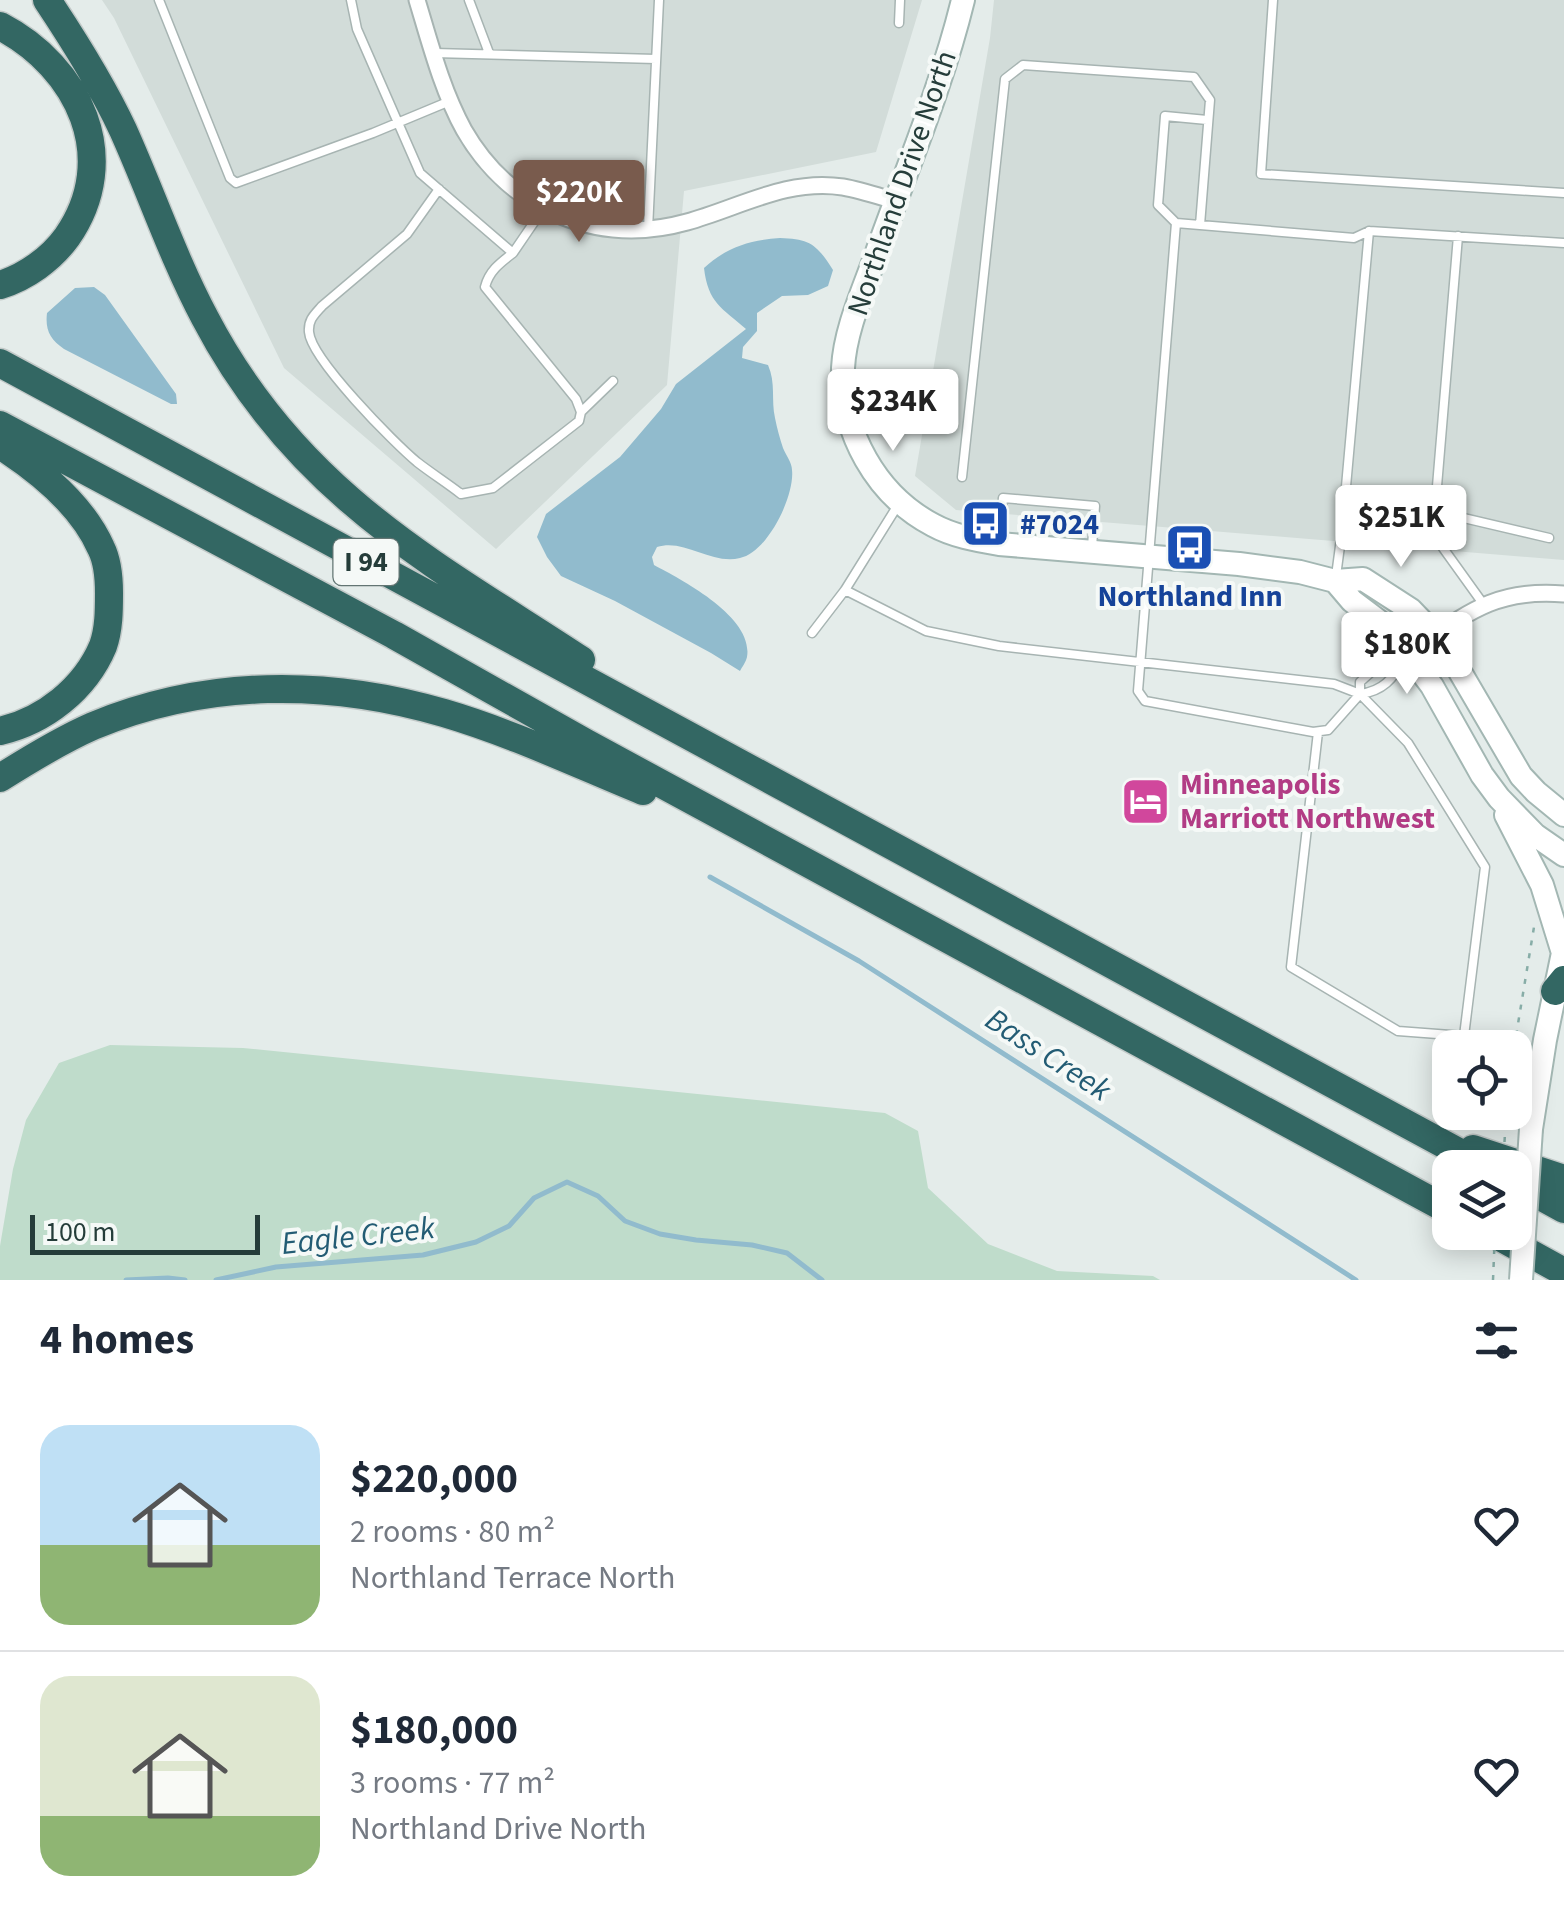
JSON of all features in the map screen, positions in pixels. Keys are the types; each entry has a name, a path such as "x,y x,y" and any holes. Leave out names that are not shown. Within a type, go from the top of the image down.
{"highway":[{"path":"47,0 122,127 204,317 253,394 299,452 401,540 732,760"},
{"path":"0,26 24,40 68,86 84,116 93,160 82,213 60,247 22,276 0,285"},
{"name":"I 94","path":"0,362 1455,1150"},
{"name":"I 94","path":"0,425 1432,1200"},
{"path":"0,445 76,509 100,545 109,585 107,632 86,674 64,698 37,718 0,731"},
{"path":"0,778 89,728 134,712 230,692 310,688 402,702 492,729 789,852"},
{"path":"1344,1090 1460,1144 1564,1179"},
{"path":"1532,1191 1564,1208"},
{"path":"1522,1250 1564,1276"}],"street":[{"path":"417,0 450,102 465,131 508,184 543,209 566,219 597,227 648,230 807,186 841,187 895,201"},
{"name":"Northland Drive North","path":"964,0 944,69 852,322 843,366 848,416 859,448 882,484 934,526 974,540 1272,568 1335,580 1363,579 1411,610 1435,635 1520,776 1564,816"},
{"path":"1335,580 1352,601 1389,629 1408,654 1432,686 1499,798 1535,835 1564,855"},
{"path":"1408,654 1484,604 1515,594 1564,594"},
{"path":"1499,798 1542,885 1563,950 1531,1129 1520,1280"}],"lane":[{"path":"159,0 230,178 236,183 450,102"},
{"path":"351,0 357,28 420,173 513,253"},
{"path":"469,0 489,53"},
{"path":"648,230 659,0"},
{"path":"899,22 900,0"},
{"path":"1273,0 1261,174 1564,193"},
{"path":"434,53 656,59"},
{"path":"962,477 1005,79 1023,65 1194,77 1210,100 1200,225"},
{"path":"1207,120 1165,116 1158,205 1176,223 1354,238 1369,230 1564,243"},
{"path":"439,189 407,234 322,306 310,318 308,330 310,341 324,362 358,404 415,460 461,494 492,488 579,421 576,399 485,288 493,268 513,253 543,209"},
{"path":"1176,223 1138,691 1145,701 1318,732 1328,730 1360,694 1376,692 1396,674 1408,654"},
{"path":"1335,580 1369,230"},
{"path":"1458,236 1432,534 1484,604"},
{"path":"580,412 613,381"},
{"path":"998,544 1003,498 1095,506 1092,552"},
{"path":"812,633 901,501"},
{"path":"1434,511 1548,538"},
{"path":"1342,531 1432,534"},
{"path":"844,590 926,631 999,646 1334,684 1360,694 1408,742 1485,867 1464,1036 1398,1031 1291,968 1318,732"},
{"path":"1360,694 1360,682 1370,672 1387,658 1408,654"}],"path":[{"path":"1493,1250 1493,1280"}],"shaded area":[{"path":"102,0 922,0 876,152 684,191 667,385 496,549 284,368"},
{"path":"994,0 1564,0 1564,560 956,510 915,476"}],"green space":[{"path":"110,1045 243,1048 885,1113 918,1131 928,1188 988,1244 1057,1271 1153,1276 1160,1280 0,1280 0,1246 26,1120 59,1063"}],"water":[{"path":"780,238 812,245 833,270 828,286 808,295 782,296 757,313 757,331 743,347 742,358 768,365 770,372 776,422 792,467 784,508 760,546 740,558 719,558 667,545 657,547 652,557 654,565 714,602 739,628 746,642 747,657 740,671 615,601 561,576 537,537 546,514 620,457 661,409 676,384 746,329 713,297 704,268 739,246"},
{"path":"94,287 105,295 176,394 177,404 64,349 52,338 47,313 75,288"}],"waterway":[{"name":"Bass Creek","path":"710,877 859,961 1356,1280"},
{"name":"Eagle Creek","path":"216,1280 276,1267 423,1255 476,1242 509,1226 534,1198 567,1182 598,1196 625,1221 660,1234 787,1253 822,1280"},
{"name":"Eagle Creek","path":"126,1280 185,1280"}],"place":[{"name":"#7024","path":"985,524"},
{"name":"Northland Inn","path":"1190,547"},
{"name":"Minneapolis Marriott Northwest","path":"1145,801"}]}
